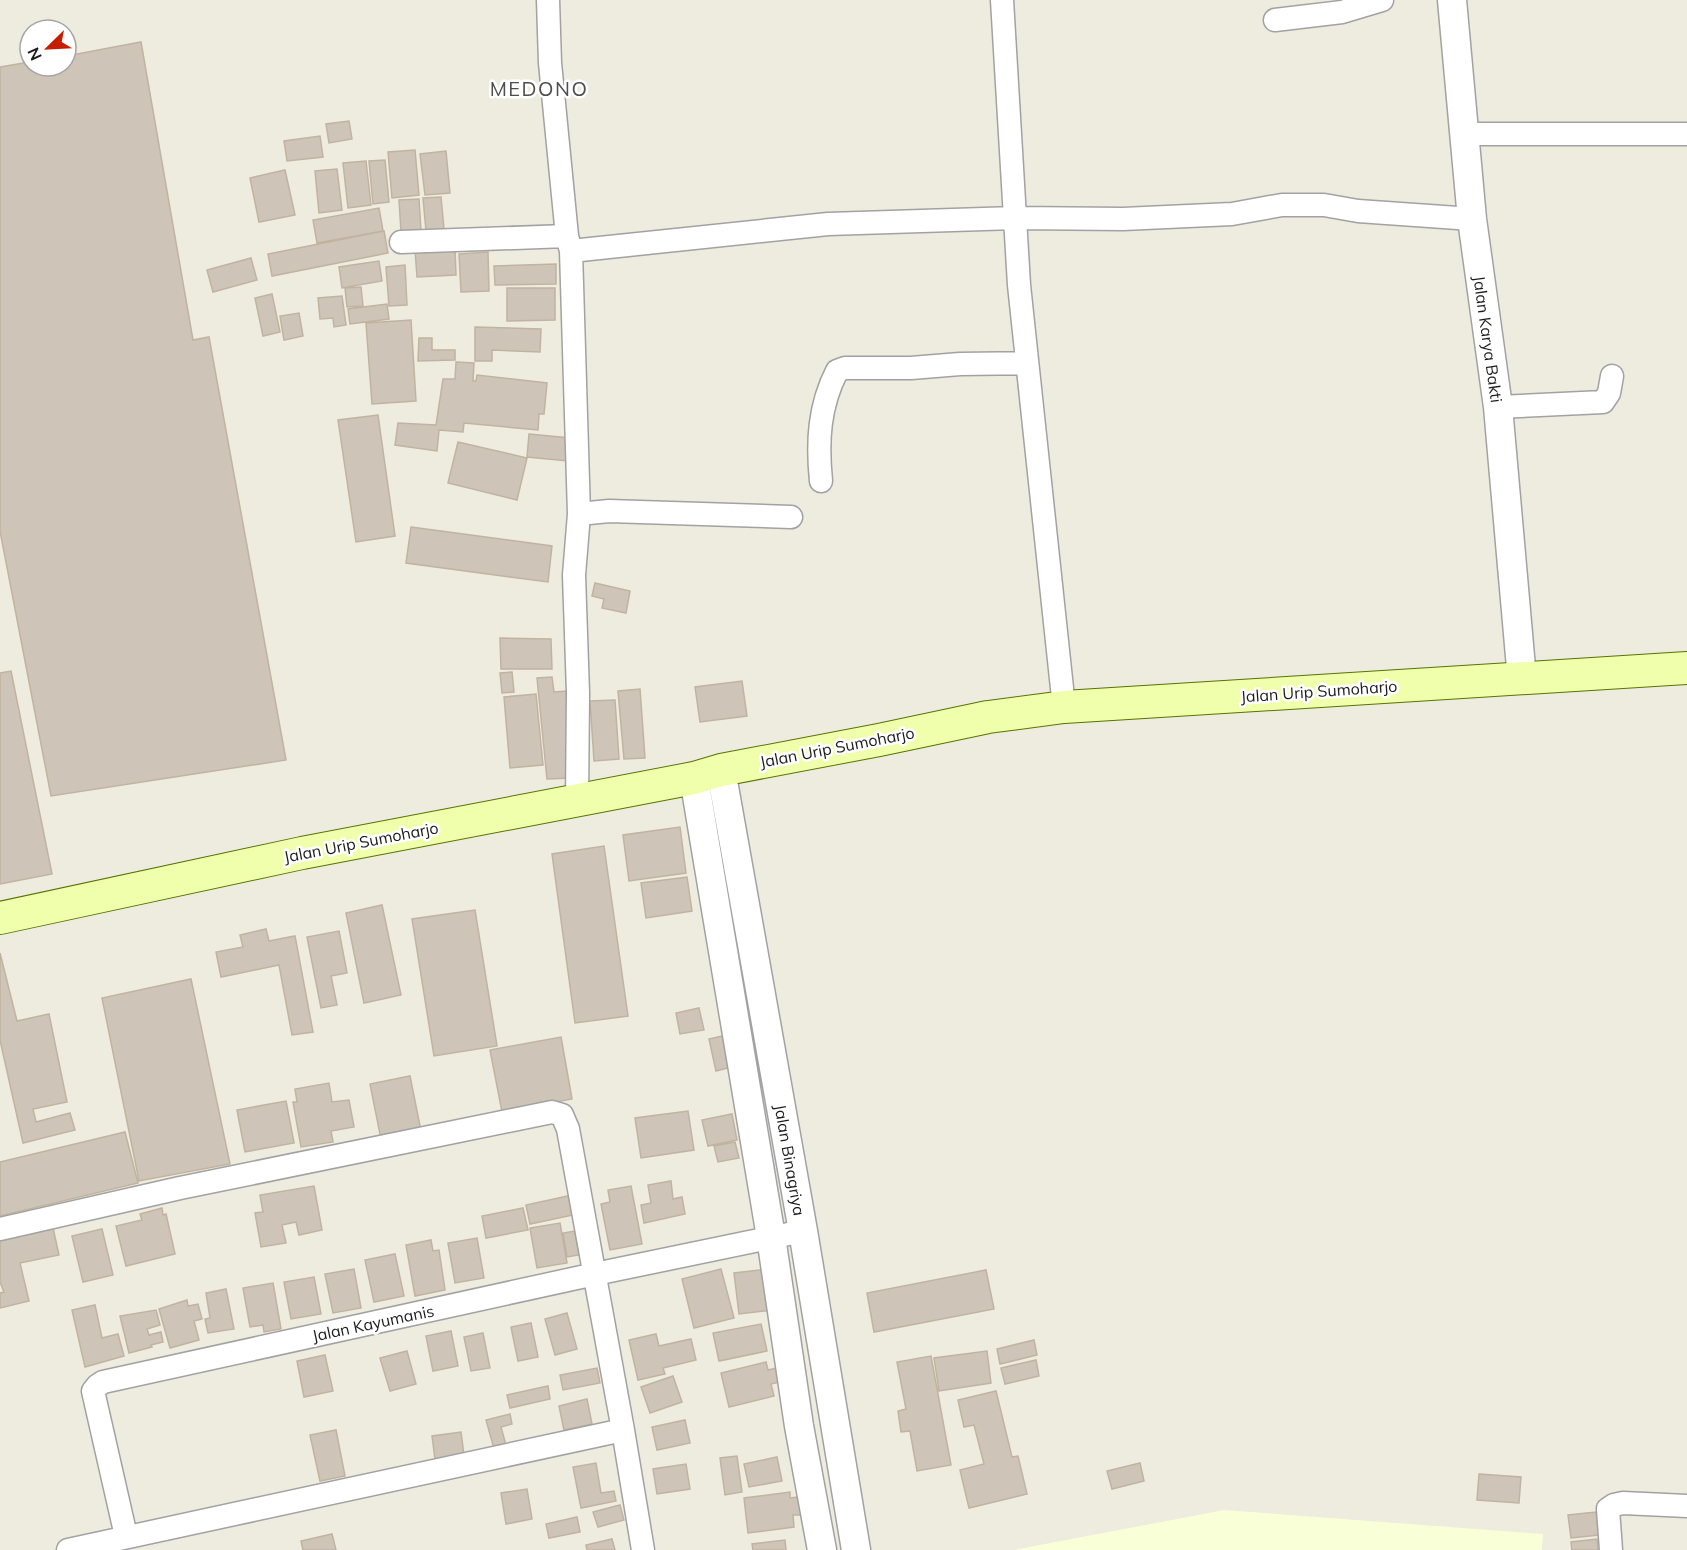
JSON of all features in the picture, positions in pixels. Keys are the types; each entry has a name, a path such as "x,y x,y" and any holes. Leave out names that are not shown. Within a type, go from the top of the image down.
{"main road":[{"name":"Jalan Urip Sumoharjo","path":"0,918 302,853 577,801 988,717 1064,707 1687,668"}],"street":[{"path":"548,0 550,63 569,244 579,514 574,575 578,693 577,801"},
{"path":"1002,0 1015,218 1027,363 1064,707"},
{"path":"1275,20 1342,12 1382,0"},
{"name":"Jalan Karya Bakti","path":"1452,0 1472,219 1498,407 1522,679"},
{"path":"1464,134 1687,134"},
{"path":"401,242 569,244 828,224 1015,218 1123,219 1232,214 1282,205 1324,205 1358,211 1472,219"},
{"path":"821,481 819,429 821,411 837,371 845,368 911,368 960,364 1027,363"},
{"path":"1498,407 1603,402 1609,393 1612,376"},
{"path":"579,514 609,511 791,517"},
{"name":"Jalan Binagriya","path":"707,774 779,1099 856,1550"},
{"name":"Jalan Binagriya","path":"707,774 748,1105 771,1237 799,1426 822,1550"},
{"path":"748,1105 779,1099"},
{"path":"0,1229 180,1188 552,1112 562,1115 568,1129 643,1550"},
{"name":"Jalan Kayumanis","path":"126,1536 93,1391 103,1382 595,1274 803,1231"},
{"path":"799,1426 833,1423"},
{"path":"68,1550 623,1430"},
{"path":"1611,1550 1607,1518 1608,1509 1614,1505 1623,1503 1687,1506"}],"shaded area":[{"path":"1224,1510 1543,1534 1542,1550 1014,1550"}],"building":[{"path":"141,42 193,340 209,337 286,760 51,796 0,531 0,67 18,64 18,78 78,78 78,54"},
{"path":"349,121 352,139 329,143 326,124"},
{"path":"320,136 323,157 287,161 284,141"},
{"path":"415,150 419,195 392,198 388,152"},
{"path":"446,151 450,193 425,195 420,154"},
{"path":"385,160 389,202 373,204 369,161"},
{"path":"366,161 371,205 348,208 343,163"},
{"path":"337,169 342,210 319,213 315,171"},
{"path":"285,170 295,215 259,222 250,178"},
{"path":"441,197 444,229 426,231 423,198"},
{"path":"419,199 421,231 401,232 399,200"},
{"path":"379,208 383,231 317,243 313,220"},
{"path":"384,231 388,253 272,276 268,254"},
{"path":"455,248 456,275 417,277 415,250"},
{"path":"488,252 489,291 461,292 459,254"},
{"path":"251,258 257,280 213,292 207,270"},
{"path":"379,261 382,281 342,288 339,267"},
{"path":"556,264 556,284 495,285 494,266"},
{"path":"405,265 407,305 389,306 386,267"},
{"path":"361,287 363,306 347,307 345,288"},
{"path":"507,288 555,288 555,320 507,321"},
{"path":"272,294 280,332 263,336 255,298"},
{"path":"342,296 346,325 334,327 333,318 320,319 318,298"},
{"path":"387,304 389,319 350,324 348,309"},
{"path":"299,313 303,336 284,340 280,316"},
{"path":"411,320 416,401 372,404 366,323"},
{"path":"475,327 541,329 540,352 492,350 492,361 475,361"},
{"path":"419,338 432,338 432,350 455,350 455,360 418,361"},
{"path":"456,362 474,363 473,381 476,381 477,375 547,383 544,414 539,414 538,430 464,423 463,432 439,430 437,451 395,445 398,423 436,425 443,379 455,379"},
{"path":"378,415 395,536 356,542 338,420"},
{"path":"529,434 570,438 568,461 527,457"},
{"path":"458,442 527,458 517,500 448,483"},
{"path":"411,527 552,546 548,582 406,563"},
{"path":"595,583 630,591 626,613 602,608 604,599 592,596"},
{"path":"500,638 551,639 552,669 501,669"},
{"path":"11,671 52,874 0,884 0,673"},
{"path":"512,672 514,692 502,693 500,673"},
{"path":"552,677 554,692 566,691 571,778 547,779 537,678"},
{"path":"742,681 747,716 700,722 695,687"},
{"path":"640,689 645,758 624,759 618,691"},
{"path":"536,694 543,765 510,768 504,697"},
{"path":"615,700 619,759 594,761 590,701"},
{"path":"680,827 686,873 629,881 623,835"},
{"path":"604,846 628,1016 575,1023 552,854"},
{"path":"687,877 692,911 646,918 641,883"},
{"path":"382,905 401,995 364,1003 346,913"},
{"path":"475,910 497,1046 434,1056 412,919"},
{"path":"266,929 269,941 295,936 313,1032 292,1035 279,965 221,977 216,952 243,947 240,935"},
{"path":"339,931 347,973 331,976 337,1005 321,1008 307,937"},
{"path":"0,953 17,1021 49,1014 67,1102 33,1109 36,1122 70,1113 75,1130 23,1143 0,1040"},
{"path":"191,979 230,1164 139,1181 102,998"},
{"path":"699,1008 704,1030 680,1034 676,1013"},
{"path":"731,1034 739,1065 716,1071 709,1039"},
{"path":"561,1037 572,1099 502,1112 490,1050"},
{"path":"410,1076 421,1131 381,1139 370,1084"},
{"path":"329,1083 332,1102 349,1100 354,1127 331,1131 333,1142 301,1147 293,1102 297,1102 295,1089"},
{"path":"286,1101 294,1143 245,1152 237,1110"},
{"path":"688,1111 694,1150 641,1158 635,1118"},
{"path":"732,1114 737,1140 708,1146 702,1120"},
{"path":"125,1132 138,1183 0,1216 0,1162"},
{"path":"735,1142 739,1158 718,1162 714,1146"},
{"path":"671,1181 673,1199 682,1197 685,1214 644,1223 641,1205 651,1203 648,1185"},
{"path":"314,1186 322,1230 299,1235 296,1222 282,1225 286,1243 261,1247 255,1213 263,1212 260,1195"},
{"path":"631,1186 642,1244 610,1250 601,1204 610,1202 608,1190"},
{"path":"568,1196 573,1215 530,1224 526,1205"},
{"path":"162,1208 163,1215 166,1214 175,1254 126,1266 116,1226 142,1220 140,1214"},
{"path":"523,1208 528,1230 486,1238 482,1216"},
{"path":"560,1223 567,1263 537,1268 530,1228"},
{"path":"53,1228 59,1255 20,1263 29,1301 0,1308 0,1293 4,1292 0,1282 0,1239"},
{"path":"102,1229 113,1275 83,1282 72,1236"},
{"path":"575,1231 579,1255 567,1257 563,1233"},
{"path":"477,1238 484,1278 455,1283 448,1243"},
{"path":"431,1240 433,1251 439,1250 445,1290 415,1296 406,1245"},
{"path":"395,1254 404,1296 374,1302 365,1260"},
{"path":"354,1269 361,1308 333,1313 325,1274"},
{"path":"721,1269 734,1318 694,1328 682,1279"},
{"path":"768,1269 773,1310 739,1314 734,1273"},
{"path":"986,1270 994,1309 874,1332 867,1293"},
{"path":"314,1277 321,1314 291,1319 284,1282"},
{"path":"273,1283 281,1329 264,1332 263,1325 250,1327 243,1288"},
{"path":"226,1289 234,1329 208,1333 205,1319 210,1318 206,1293"},
{"path":"187,1300 188,1306 198,1304 202,1319 194,1321 199,1340 170,1348 159,1309"},
{"path":"95,1305 102,1338 118,1334 124,1356 85,1367 72,1310"},
{"path":"156,1310 160,1325 147,1329 149,1335 161,1332 163,1342 129,1353 120,1316"},
{"path":"567,1313 577,1349 555,1355 545,1319"},
{"path":"531,1323 538,1357 518,1361 511,1327"},
{"path":"761,1324 767,1351 719,1361 713,1333"},
{"path":"451,1331 458,1366 433,1371 426,1336"},
{"path":"483,1333 490,1368 471,1371 464,1337"},
{"path":"656,1334 659,1346 691,1339 696,1360 663,1368 665,1374 638,1380 629,1340"},
{"path":"1034,1340 1037,1355 1000,1364 997,1349"},
{"path":"407,1351 416,1384 390,1391 380,1358"},
{"path":"987,1351 991,1383 939,1391 934,1358"},
{"path":"325,1355 333,1391 304,1397 297,1361"},
{"path":"931,1356 951,1465 917,1471 910,1431 901,1432 898,1411 906,1409 897,1362"},
{"path":"1036,1360 1039,1376 1005,1384 1001,1368"},
{"path":"766,1362 768,1370 781,1367 784,1381 771,1384 774,1396 729,1407 721,1373"},
{"path":"597,1368 600,1383 563,1390 560,1375"},
{"path":"673,1376 682,1402 650,1413 641,1387"},
{"path":"548,1386 550,1399 510,1408 507,1395"},
{"path":"996,1391 1012,1457 1018,1456 1027,1494 969,1508 960,1470 984,1464 974,1425 964,1427 958,1400"},
{"path":"587,1399 592,1424 564,1430 559,1406"},
{"path":"510,1414 512,1424 501,1427 507,1449 495,1452 486,1420"},
{"path":"685,1420 690,1443 657,1450 652,1427"},
{"path":"336,1430 345,1476 320,1481 310,1435"},
{"path":"461,1432 464,1455 435,1459 432,1436"},
{"path":"737,1456 742,1492 725,1495 720,1458"},
{"path":"777,1457 782,1481 749,1487 744,1464"},
{"path":"596,1463 601,1493 614,1491 616,1501 581,1508 573,1467"},
{"path":"1140,1463 1144,1481 1112,1489 1107,1471"},
{"path":"686,1464 690,1489 657,1494 653,1469"},
{"path":"1479,1474 1521,1477 1519,1503 1477,1500"},
{"path":"527,1489 532,1519 506,1524 501,1493"},
{"path":"790,1492 790,1498 798,1497 801,1515 793,1515 794,1527 748,1533 744,1498"},
{"path":"620,1505 624,1520 598,1527 593,1512"},
{"path":"1596,1512 1599,1535 1571,1538 1568,1515"},
{"path":"577,1517 580,1532 549,1538 546,1524"},
{"path":"332,1534 336,1550 303,1550 301,1541"},
{"path":"612,1539 615,1550 587,1550 586,1545"},
{"path":"1597,1539 1598,1550 1572,1550 1571,1542"},
{"path":"785,1540 786,1550 753,1550 752,1544"}],"district":[{"name":"MEDONO","path":"539,89"}]}
